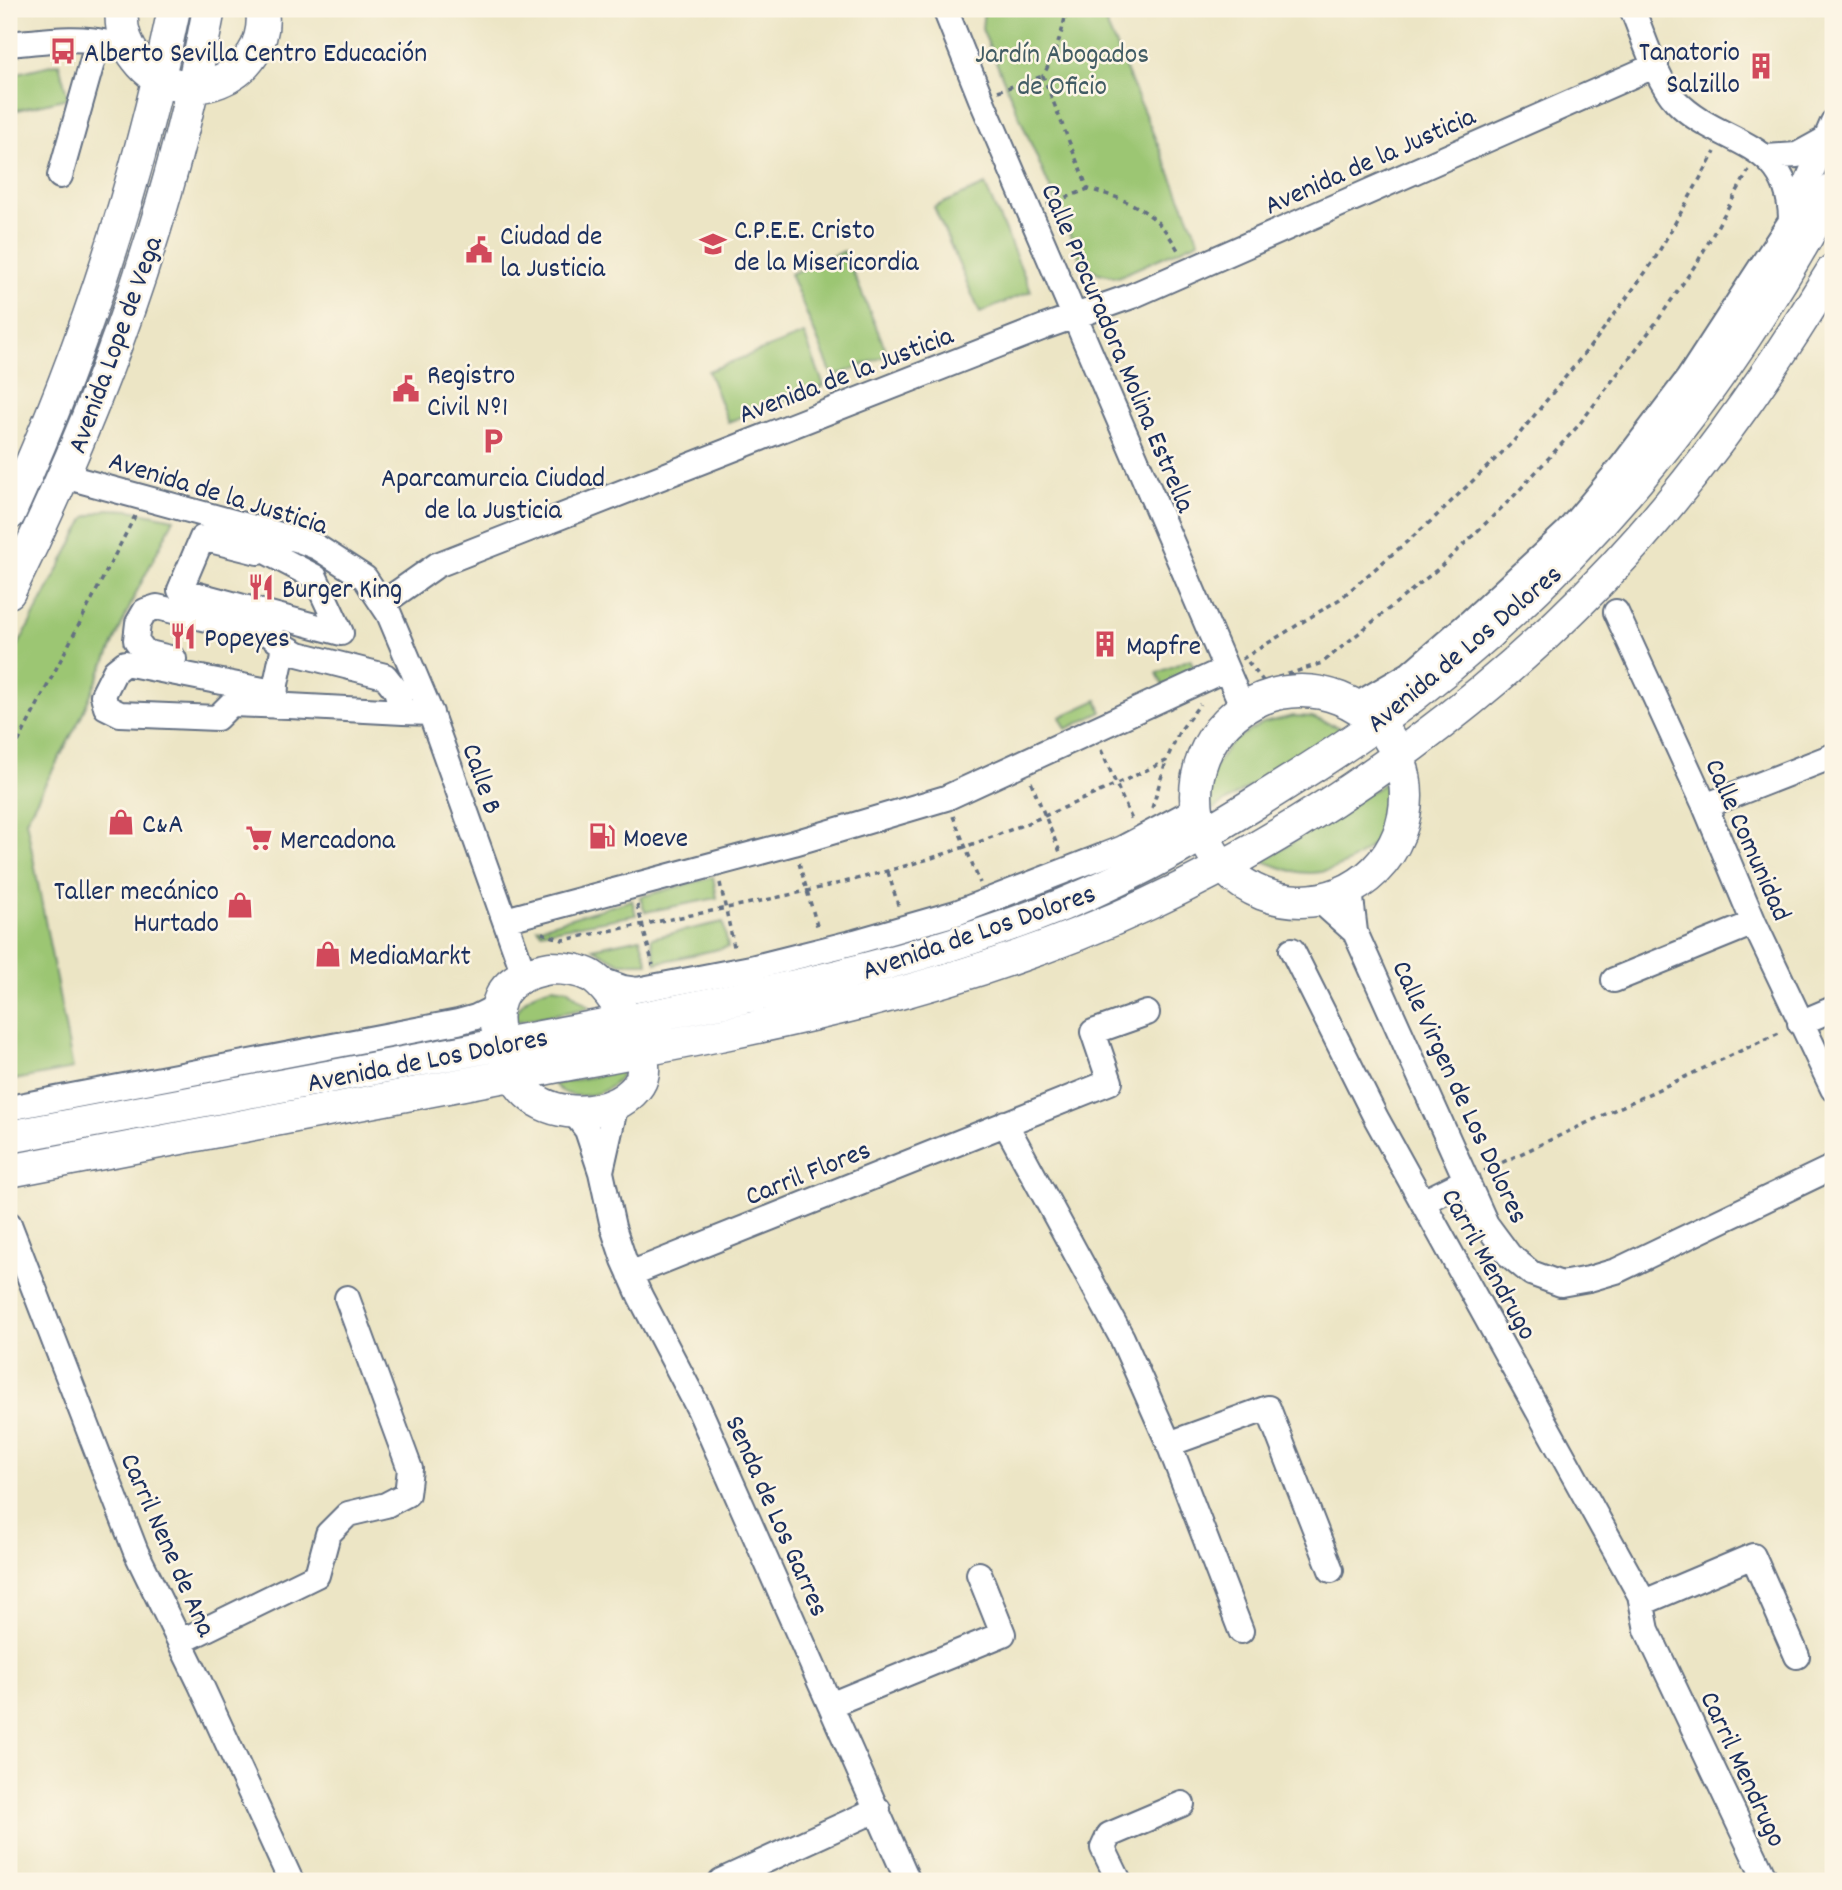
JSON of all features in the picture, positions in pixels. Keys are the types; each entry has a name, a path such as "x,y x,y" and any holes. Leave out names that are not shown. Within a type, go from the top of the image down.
{"main road":[{"name":"Avenida Lope de Vega","path":"9,514 62,389 94,303 160,80 174,9"},
{"name":"Avenida Lope de Vega","path":"9,592 64,476 127,313 166,192 194,88 209,9"},
{"path":"121,11 122,31 129,49 144,68 160,80 176,86 194,88 215,84 235,73 250,58 260,38 262,9"},
{"name":"Avenida de Los Dolores","path":"9,1137 627,1021 857,972 934,951 1035,916 1133,873 1199,822 1292,780 1366,714 1451,666 1556,570 1611,512 1674,438 1725,369 1769,303 1833,189"},
{"name":"Avenida de Los Dolores","path":"9,1171 843,1009 968,973 1041,948 1149,904 1221,866 1326,804 1398,755 1515,663 1639,539 1699,467 1755,392 1833,270"},
{"path":"1299,691 1328,694 1366,714 1390,738 1404,771 1407,794 1404,823 1392,850 1374,873 1350,890 1319,900 1287,901 1256,892 1236,880 1221,866 1199,822 1196,786 1205,752 1225,723 1242,708 1269,695 1299,691"},
{"path":"559,968 575,970 593,977 610,993 627,1021 639,1050 642,1076 631,1093 615,1104 574,1113 550,1107 524,1090 513,1074 501,1045 495,1025 496,1007 505,989 524,974 559,968"}],"street":[{"name":"Calle Procuradora Molina Estrella","path":"945,9 1074,317 1235,664 1242,708"},
{"path":"1632,9 1666,88 1686,110 1762,155 1779,171 1787,191 1791,218"},
{"path":"71,39 121,11"},
{"path":"9,44 71,39 98,41 129,49"},
{"path":"60,176 98,41"},
{"name":"Avenida de la Justicia","path":"64,476 309,544 365,578 383,603 437,565 1186,272 1656,65"},
{"path":"1762,155 1797,155 1830,131"},
{"path":"1366,714 1568,531 1622,467 1688,379 1791,218 1830,131"},
{"path":"269,532 269,553 315,577 341,633 180,590 202,538 258,552 269,532"},
{"name":"Calle B","path":"383,603 399,634 431,713 524,974"},
{"path":"236,685 229,671 145,652 136,640 138,623 145,611 158,607 269,634 298,654 385,676 396,690 403,712"},
{"name":"Calle Comunidad","path":"1616,612 1755,923 1833,1089"},
{"path":"275,706 276,684 284,646"},
{"path":"275,706 263,690 125,663 115,671 103,695 106,707 120,714 217,718 231,704 403,712 431,713"},
{"path":"508,929 631,887 946,798 1235,664"},
{"path":"1705,806 1833,756"},
{"path":"593,977 623,988 637,989 751,968 855,942 956,913 1199,822"},
{"name":"Calle Virgen de Los Dolores","path":"1350,890 1355,932 1486,1224 1509,1255 1531,1273 1561,1284 1616,1271 1833,1167"},
{"name":"Calle Virgen de Los Dolores","path":"1319,900 1355,932"},
{"path":"1614,980 1755,923"},
{"name":"Carril Mendrugo","path":"1292,950 1376,1118 1627,1571 1642,1602 1647,1630 1766,1881"},
{"path":"9,1108 458,1022 496,1007"},
{"path":"1801,1023 1833,1009"},
{"name":"Carril Flores","path":"630,1274 1110,1082 1093,1032 1147,1013"},
{"path":"601,1172 615,1104"},
{"name":"Senda de Los Garres","path":"574,1113 587,1130 601,1172 613,1227 630,1274 699,1409 908,1881"},
{"path":"1005,1123 1122,1338 1169,1444 1241,1631"},
{"path":"1423,1202 1466,1180"},
{"name":"Carril Nene de Ana","path":"9,1224 136,1552 291,1881"},
{"path":"177,1635 188,1638 317,1575 328,1534 348,1514 386,1505 407,1494 410,1469 347,1298"},
{"path":"1169,1444 1268,1408 1331,1570"},
{"path":"1642,1602 1753,1556 1797,1656"},
{"path":"830,1705 1003,1634 979,1574"},
{"path":"1119,1881 1104,1848 1109,1835 1182,1804"},
{"path":"720,1881 878,1810"}],"path":[{"path":"981,99 1042,76 1061,34 1066,9"},
{"path":"1042,76 1088,189"},
{"path":"1725,133 1653,262 1597,338 1512,443 1431,521 1340,598 1235,664 1264,682 1299,673 1322,663 1360,634 1483,528 1578,426 1620,373 1698,261 1762,155"},
{"path":"1030,212 1088,189 1117,197 1136,205 1157,220 1178,250 1186,272"},
{"path":"9,760 143,498"},
{"path":"1152,810 1166,761 1179,733 1204,698 1203,681"},
{"path":"1093,732 1134,825"},
{"path":"508,929 529,929 563,940 807,893 966,846 1044,816 1166,761"},
{"path":"1023,764 1061,854 1071,850"},
{"path":"946,798 981,885"},
{"path":"794,843 820,935"},
{"path":"717,864 724,908 736,953 724,955"},
{"path":"887,871 900,910"},
{"path":"631,887 655,971"},
{"path":"1466,1180 1801,1023"}],"green space":[{"name":"Jardín Abogados de Oficio","path":"984,9 1100,9 1199,241 1118,277 1098,273 1081,261 982,29"},
{"path":"59,63 68,98 9,112 9,75"},
{"path":"985,185 1031,291 980,313 934,207"},
{"path":"844,251 888,355 833,377 790,274"},
{"path":"804,334 824,386 728,422 708,371"},
{"path":"107,509 130,510 174,519 136,593 79,721 26,820 73,1069 9,1081 9,663 86,517"},
{"path":"1190,659 1196,672 1163,686 1157,673"},
{"path":"1097,700 1102,712 1066,729 1060,717"},
{"path":"1294,716 1312,717 1343,729 1210,811 1207,802 1208,777 1231,742 1263,723"},
{"path":"1388,781 1393,797 1392,813 1386,827 1365,852 1351,861 1321,872 1306,873 1291,871 1263,861"},
{"path":"713,877 717,898 645,912 640,897"},
{"path":"632,900 636,915 541,932 537,928"},
{"path":"723,922 728,947 656,963 651,938"},
{"path":"640,938 648,963 620,963 593,948"},
{"path":"552,987 567,989 590,1008 513,1022 527,998"},
{"path":"623,1071 611,1086 592,1095 570,1095 554,1084"}],"place":[{"name":"Alberto Sevilla Centro Educación","path":"63,51"},
{"name":"Tanatorio Salzillo","path":"1761,66"},
{"name":"C.P.E.E. Cristo de la Misericordia","path":"713,244"},
{"name":"Ciudad de la Justicia","path":"479,250"},
{"name":"Registro Civil Nº1","path":"406,389"},
{"name":"Aparcamurcia Ciudad de la Justicia","path":"493,441"},
{"name":"Burger King","path":"261,587"},
{"name":"Popeyes","path":"183,636"},
{"name":"Mapfre","path":"1105,644"},
{"name":"C&A","path":"121,822"},
{"name":"Moeve","path":"602,836"},
{"name":"Mercadona","path":"259,838"},
{"name":"Taller mecánico Hurtado","path":"240,905"},
{"name":"MediaMarkt","path":"328,954"}]}
